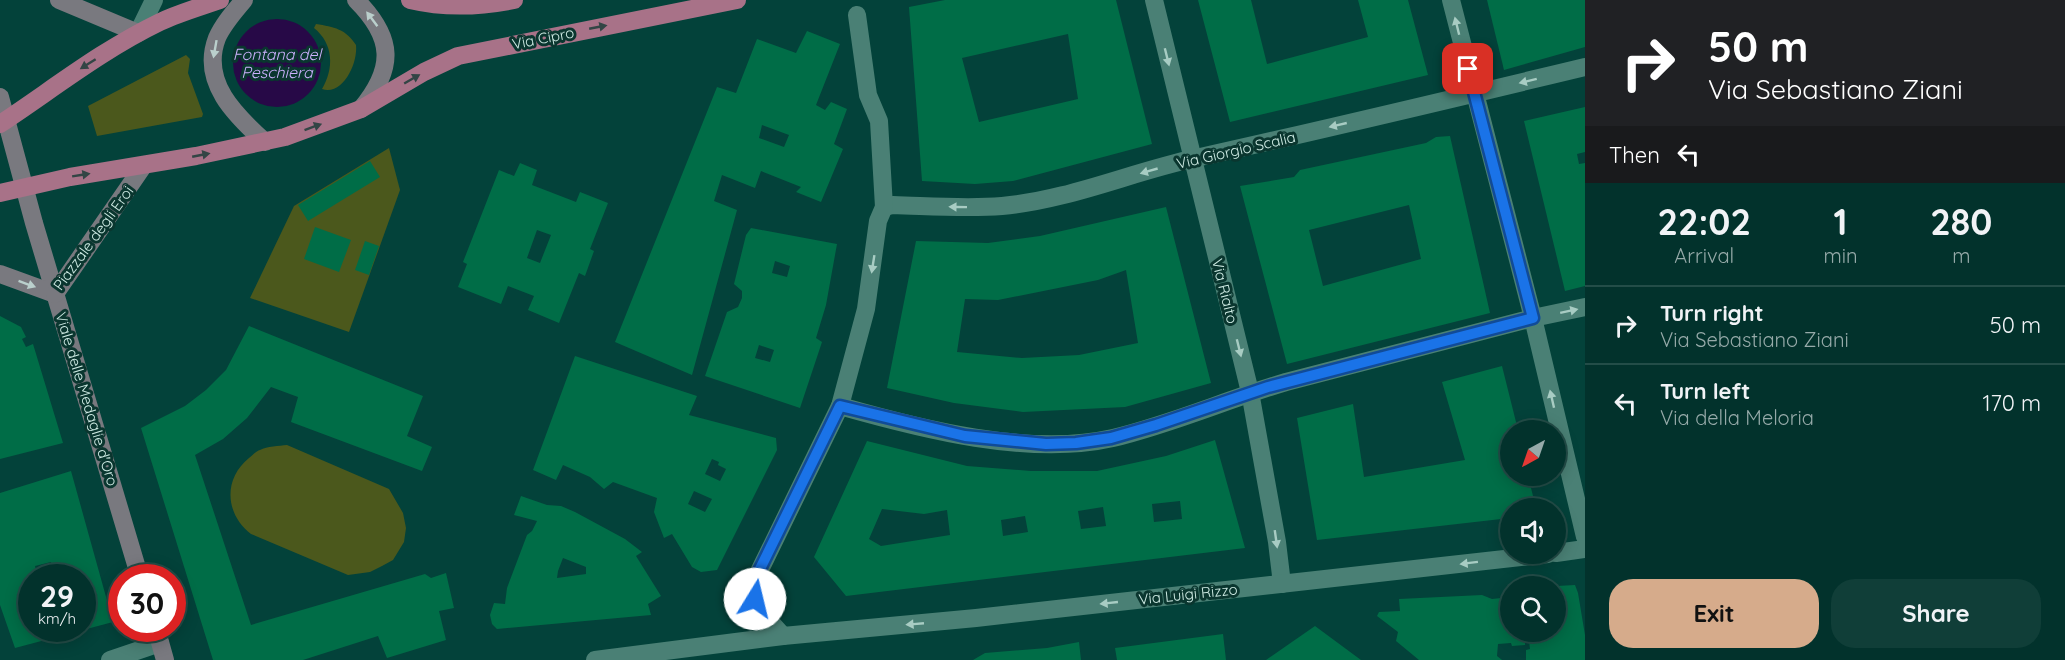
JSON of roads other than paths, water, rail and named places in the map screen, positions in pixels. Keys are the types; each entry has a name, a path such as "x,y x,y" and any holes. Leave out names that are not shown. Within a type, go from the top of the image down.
{"main road":[{"path":"59,0 138,33"},
{"path":"3,122 50,88 138,33 220,0"},
{"path":"244,0 216,40 213,69 218,87 228,105 243,123 265,142"},
{"path":"356,0 377,24 387,54 381,81 361,109"},
{"path":"410,0 435,4 473,5 514,0"},
{"name":"Via Cipro","path":"361,109 439,64 466,54 737,0"},
{"path":"0,97 3,122 24,187"},
{"name":"Piazzale degli Eroi","path":"0,193 265,142 361,109"},
{"name":"Piazzale degli Eroi","path":"0,274 55,294 144,165"},
{"name":"Viale delle Medaglie d'Oro","path":"24,187 136,564"}],"street":[{"path":"138,33 154,0"},
{"name":"Via Rialto","path":"1154,0 1250,392 1277,542 1282,584"},
{"path":"1451,0 1533,318 1585,537"},
{"path":"783,636 757,603 754,588 757,575 840,406 866,309 878,220 884,207 879,121 868,95 857,15"},
{"name":"Via Giorgio Scalia","path":"884,207 893,205 982,207 1021,203 1068,194 1192,159 1585,67"},
{"path":"840,406 965,436 1023,442 1066,443 1122,435 1250,392 1533,318 1585,308"},
{"path":"1566,552 1585,549"},
{"name":"Via Luigi Rizzo","path":"710,651 783,636 976,618 1500,559"},
{"path":"110,660 160,644"},
{"path":"595,660 710,651"}],"water":[{"name":"Fontana del Peschiera","path":"277,19 294,23 308,32 317,46 321,63 317,80 308,94 294,103 277,107 260,103 246,94 237,80 233,63 237,46 246,32 260,23"}]}
